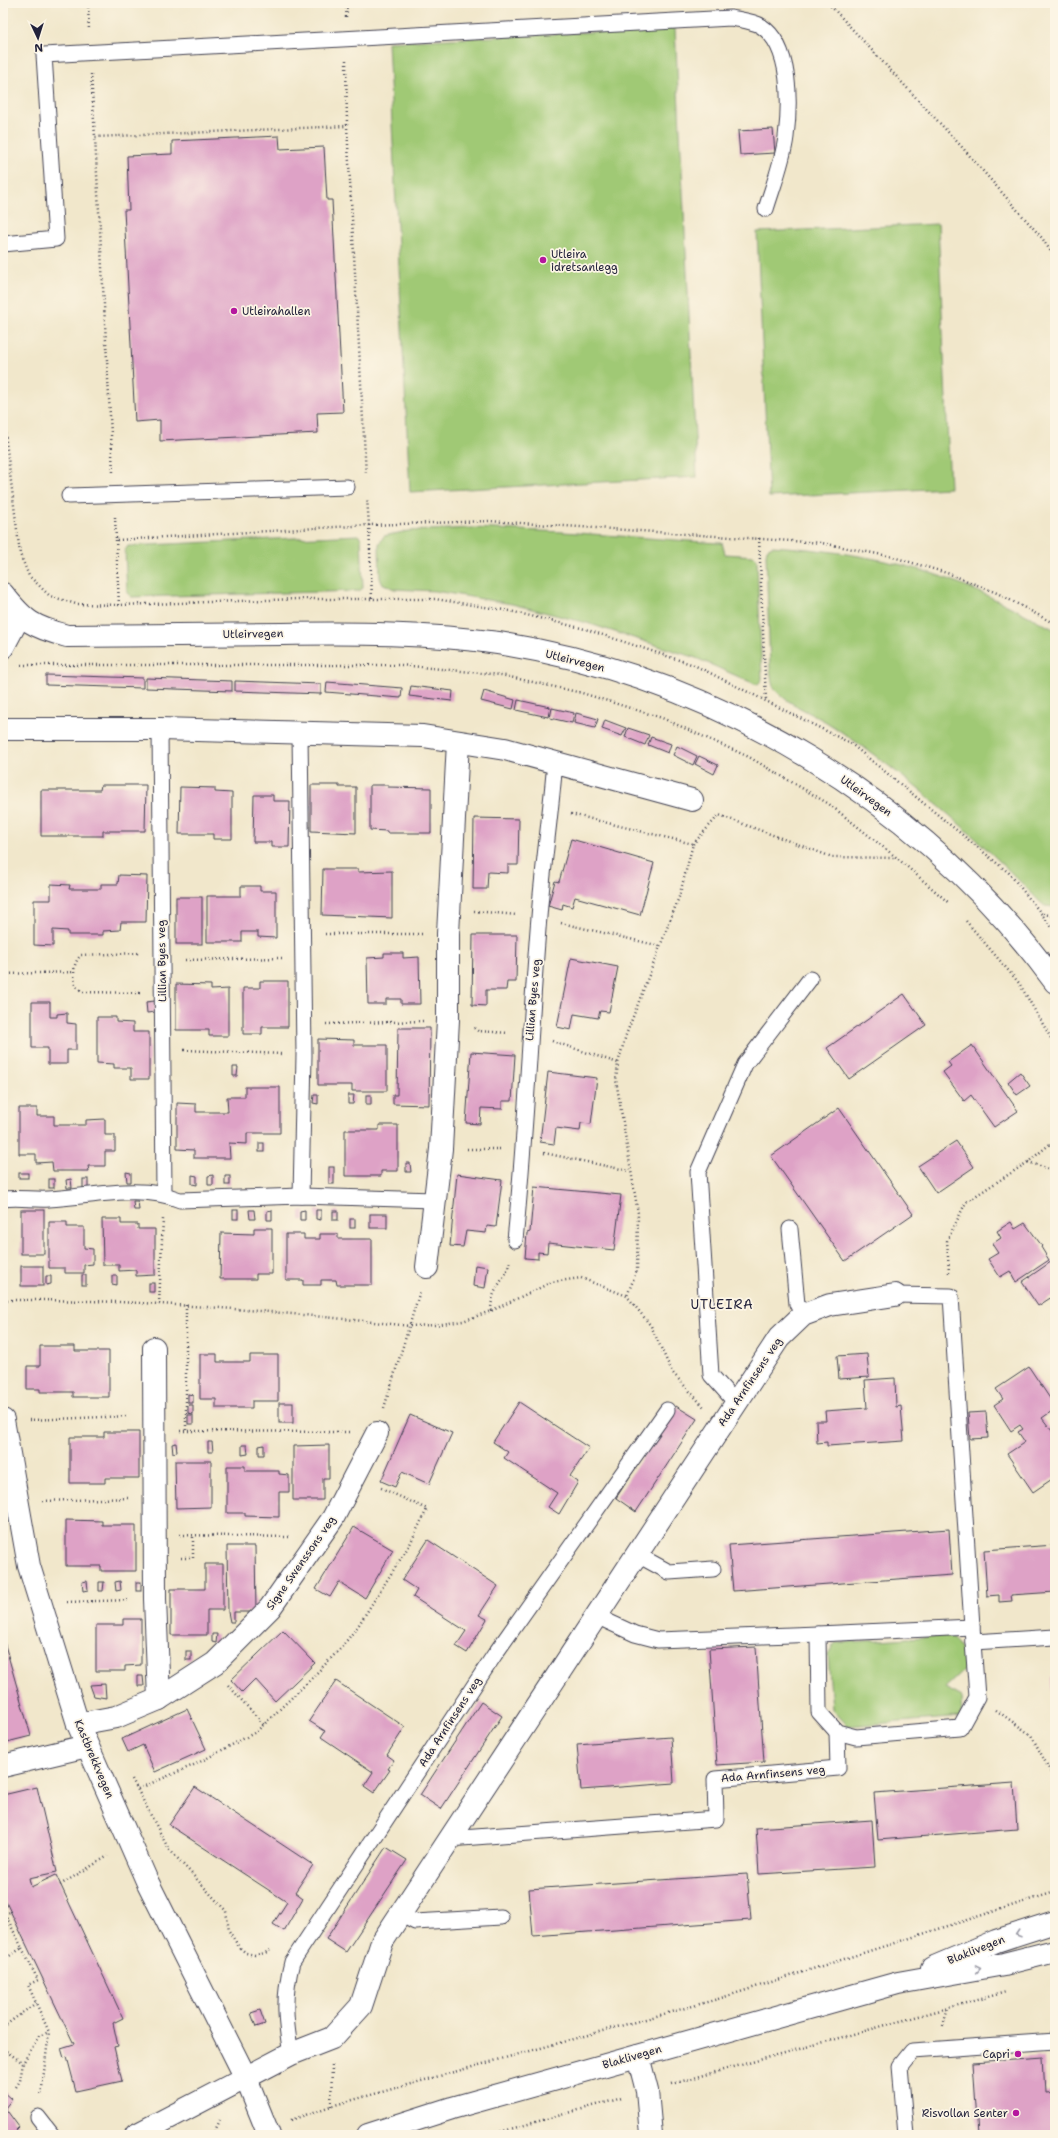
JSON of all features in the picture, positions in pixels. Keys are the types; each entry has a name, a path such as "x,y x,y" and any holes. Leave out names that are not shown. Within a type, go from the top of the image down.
{"street":[{"name":"Utleirvegen","path":"3,594 20,615 42,630 68,636 373,634 435,636 499,643 568,658 630,675 678,693 738,719 786,744 842,777 891,814 982,895 1028,945 1055,982"},
{"path":"3,647 20,615"},
{"path":"3,729 160,729 423,736 505,749 555,761 692,800"},
{"path":"427,1267 441,1149 448,1020 448,934 458,742"},
{"name":"Ada Arnfinsens veg","path":"136,2135 291,2054 332,2038 361,2006 382,1942 779,1338 803,1315 830,1305 895,1295"},
{"path":"154,1348 154,1534 159,1699"},
{"name":"Kastbrekkvegen","path":"4,1426 11,1495 29,1566 78,1724 146,1881 246,2078 267,2132"},
{"name":"Signe Swenssons veg","path":"78,1724 116,1717 159,1699 211,1666 270,1608 320,1538 333,1518 377,1432"},
{"path":"3,1766 87,1746"},
{"name":"Blaklivegen","path":"898,1983 996,1941 1055,1922"},
{"name":"Blaklivegen","path":"368,2135 452,2108 898,1983 1004,1964 1055,1951"},
{"path":"638,2056 647,2091 652,2135"}],"lane":[{"path":"3,244 56,239 44,56 731,18 760,25 779,44 786,74 789,103 786,139 766,208"},
{"path":"69,496 348,487"},
{"name":"Lillian Byes veg","path":"160,729 162,993 164,1050 164,1194"},
{"path":"300,733 301,934 304,1024 301,1196"},
{"name":"Lillian Byes veg","path":"516,1240 524,1149 530,1034 539,918 552,810 555,761"},
{"path":"736,1403 711,1376 698,1172 745,1064 810,979"},
{"path":"3,1199 16,1197 46,1199 71,1198 88,1194 118,1192 164,1194 180,1200 301,1196 434,1200"},
{"path":"790,1229 798,1304 803,1315"},
{"name":"Ada Arnfinsens veg","path":"895,1295 951,1296"},
{"path":"818,1634 819,1712 837,1732 856,1737 960,1728 977,1697 951,1296"},
{"name":"Ada Arnfinsens veg","path":"291,2054 286,2027 286,1988 292,1962 495,1654 667,1410"},
{"path":"636,1554 669,1572 713,1569"},
{"path":"596,1616 635,1634 658,1640 972,1627"},
{"path":"973,1642 1055,1637"},
{"name":"Ada Arnfinsens veg","path":"449,1839 716,1819 715,1779 838,1768 837,1732"},
{"path":"400,1914 415,1922 502,1917"},
{"path":"906,2135 900,2066 912,2051 1055,2041"},
{"path":"38,2117 52,2135"}],"path":[{"path":"88,3 113,477"},
{"path":"828,3 961,146 1042,238 1055,258"},
{"path":"346,40 348,126 366,477"},
{"path":"95,137 348,126"},
{"path":"367,493 372,598"},
{"path":"115,516 119,605"},
{"path":"116,540 369,525 490,521 822,543 893,558 942,572 997,593 1055,624"},
{"path":"759,538 766,700"},
{"path":"552,810 693,844"},
{"path":"627,1296 637,1270 638,1213 616,1080 618,1063 629,1028 679,896 693,844 719,815 832,857 896,858"},
{"path":"1043,914 1055,916"},
{"path":"301,934 448,934"},
{"path":"162,993 83,992 75,986 75,961 81,955 302,958"},
{"path":"3,974 74,972"},
{"path":"304,1024 448,1020"},
{"path":"164,1050 304,1055"},
{"path":"951,1296 947,1241 966,1202 1028,1162 1055,1140"},
{"path":"1028,1162 1055,1171"},
{"path":"159,1304 164,1194"},
{"path":"491,1311 491,1297 508,1269 516,1240"},
{"path":"4,1426 155,1423 186,1431 377,1432 427,1267"},
{"path":"3,1300 49,1300 186,1305 271,1311 410,1326 435,1325 463,1321 491,1311 552,1282 581,1278 627,1296 651,1326 672,1372 700,1403 724,1421"},
{"path":"186,1305 186,1431"},
{"path":"138,1789 244,1739 264,1725 341,1648 358,1626 410,1544 427,1509 354,1476"},
{"path":"11,1495 154,1497"},
{"path":"154,1534 320,1538"},
{"path":"193,1535 193,1558"},
{"path":"40,1603 155,1599"},
{"path":"211,1666 264,1725"},
{"path":"977,1697 1031,1735 1055,1780"},
{"path":"130,1774 168,1848 226,1911 229,1931 239,1947 246,1953 255,1955 265,1953 275,1948 287,1937 308,1937"},
{"path":"60,1885 113,1853"},
{"path":"267,2132 332,2106 718,1999 1055,1892"},
{"path":"10,1912 5,1914 38,1980 28,1985 49,2032 38,2117"},
{"path":"3,1960 22,1948"},
{"path":"490,2135 1009,1991"},
{"path":"3,2027 36,2003"},
{"path":"16,2086 20,2081 23,2063 39,2036 49,2032"},
{"path":"332,2038 332,2106"},
{"path":"3,2049 23,2063"}],"green space":[{"name":"Utleira idretsanlegg","path":"675,28 697,477 410,492 388,42"},
{"path":"938,224 950,488 769,497 757,232"},
{"path":"472,528 563,532 722,543 725,554 754,556 757,561 762,679 758,685 696,658 587,623 512,604 435,591 394,589 382,583 380,578 379,544 384,536 408,531"},
{"path":"358,535 361,538 363,588 359,591 131,597 127,593 125,550 128,546"},
{"path":"772,546 840,553 907,566 951,580 978,591 1055,630 1055,907 1045,906 1039,901 966,829 887,764 831,725 799,707 777,692 772,684 770,668 766,554 767,549"},
{"path":"952,1635 965,1656 966,1668 945,1688 961,1697 962,1717 848,1726 832,1709 828,1654 835,1643"}],"building":[{"path":"773,129 775,153 740,155 738,131"},
{"name":"Utleirahallen","path":"279,136 280,149 324,147 327,200 332,200 343,412 317,413 318,433 160,441 160,420 135,422 124,210 129,210 127,156 172,154 172,141"},
{"path":"46,675 143,678 143,688 46,685"},
{"path":"146,678 232,681 232,691 146,688"},
{"path":"235,681 321,684 321,694 235,691"},
{"path":"327,682 402,688 401,698 326,692"},
{"path":"411,686 453,691 452,701 409,696"},
{"path":"484,691 515,700 513,709 481,701"},
{"path":"518,700 550,707 548,717 516,710"},
{"path":"552,708 574,713 572,723 550,718"},
{"path":"576,713 598,719 595,728 574,723"},
{"path":"605,720 626,728 622,736 602,729"},
{"path":"628,728 649,735 645,745 625,737"},
{"path":"651,737 671,744 668,753 648,745"},
{"path":"677,746 697,756 693,765 673,755"},
{"path":"699,756 718,765 714,774 695,764"},
{"path":"101,785 146,785 145,831 103,831 103,836 41,836 41,790 100,790"},
{"path":"311,785 339,785 339,787 356,787 356,833 311,831"},
{"path":"370,785 431,788 431,833 387,833 387,831 370,830"},
{"path":"180,787 215,788 215,792 232,793 232,839 213,839 213,834 179,834"},
{"path":"254,795 273,795 273,801 290,801 289,847 271,847 271,842 253,842"},
{"path":"474,818 519,819 518,865 508,865 508,873 488,872 487,889 473,889"},
{"path":"571,839 654,863 640,915 575,897 572,907 563,904 562,910 548,906 555,881 559,882"},
{"path":"323,869 358,869 358,872 392,871 392,918 322,915"},
{"path":"119,875 147,876 146,922 121,922 120,930 103,931 103,935 68,935 68,931 53,930 53,946 34,945 34,900 51,900 51,884 70,885 69,889 101,889 101,884 118,884"},
{"path":"241,886 260,886 260,891 276,891 276,938 258,937 258,932 242,932 242,942 207,942 207,896 241,896"},
{"path":"176,897 202,897 202,944 176,944"},
{"path":"473,935 517,935 516,982 507,982 506,990 486,990 486,1006 472,1005"},
{"path":"384,953 403,953 403,958 419,957 420,1004 401,1004 401,999 386,999 386,1004 368,1004 367,958 384,957"},
{"path":"571,958 618,967 609,1012 600,1011 598,1018 574,1014 571,1030 557,1027"},
{"path":"260,981 288,981 288,1027 262,1027 262,1034 243,1034 243,988 260,988"},
{"path":"176,984 211,985 211,990 228,989 228,1036 209,1036 209,1030 176,1030"},
{"path":"904,994 926,1025 849,1079 827,1048"},
{"path":"155,1001 155,1012 147,1013 146,1002"},
{"path":"32,1002 50,1002 50,1017 57,1017 57,1014 67,1013 67,1023 76,1024 76,1050 67,1050 67,1064 48,1064 48,1048 32,1048"},
{"path":"97,1017 116,1017 116,1022 133,1023 133,1032 149,1032 149,1079 131,1079 131,1068 114,1068 114,1064 97,1063"},
{"path":"398,1028 430,1028 429,1105 393,1104 393,1095 397,1095"},
{"path":"318,1039 354,1040 354,1045 387,1045 387,1091 352,1091 352,1085 318,1085"},
{"path":"972,1045 1018,1111 994,1127 971,1095 964,1101 943,1072 951,1066 948,1062"},
{"path":"471,1052 515,1055 512,1101 502,1101 502,1109 481,1108 480,1124 466,1123"},
{"path":"233,1067 238,1067 237,1076 233,1076"},
{"path":"548,1072 597,1078 591,1124 581,1123 580,1131 556,1128 554,1144 540,1142"},
{"path":"1020,1072 1030,1086 1017,1095 1008,1082"},
{"path":"245,1087 280,1087 280,1133 247,1133 247,1144 229,1143 230,1158 194,1158 194,1150 177,1149 177,1103 196,1104 196,1112 228,1112 227,1097 245,1097"},
{"path":"314,1095 318,1095 318,1104 313,1103"},
{"path":"348,1095 354,1095 353,1104 348,1104"},
{"path":"366,1095 371,1095 371,1104 366,1104"},
{"path":"19,1108 37,1108 37,1116 54,1116 54,1125 86,1125 86,1120 105,1119 105,1135 115,1135 115,1151 105,1151 105,1166 88,1166 89,1171 53,1171 52,1162 36,1163 36,1154 19,1154"},
{"path":"839,1108 913,1214 845,1261 771,1156"},
{"path":"379,1125 398,1125 398,1171 381,1171 381,1176 345,1176 345,1130 379,1130"},
{"path":"956,1141 974,1167 936,1193 918,1166"},
{"path":"259,1143 264,1143 264,1152 259,1152"},
{"path":"406,1163 410,1163 411,1172 406,1172"},
{"path":"329,1167 334,1167 334,1184 329,1184"},
{"path":"126,1172 131,1173 131,1182 127,1182"},
{"path":"19,1173 28,1173 28,1178 19,1178"},
{"path":"457,1174 502,1180 496,1227 487,1226 486,1233 466,1231 463,1247 450,1246"},
{"path":"192,1175 197,1176 197,1185 192,1184"},
{"path":"213,1175 213,1185 208,1185 208,1176"},
{"path":"225,1176 230,1176 230,1185 225,1185"},
{"path":"49,1179 54,1179 54,1188 49,1188"},
{"path":"71,1179 72,1188 67,1188 66,1180"},
{"path":"83,1179 88,1179 88,1188 83,1188"},
{"path":"534,1187 621,1195 614,1250 548,1243 547,1253 538,1252 538,1259 525,1258 527,1233 530,1232"},
{"path":"133,1201 138,1201 139,1210 134,1210"},
{"path":"21,1210 44,1210 44,1254 21,1254"},
{"path":"233,1210 238,1210 238,1219 233,1219"},
{"path":"249,1210 254,1210 255,1219 250,1219"},
{"path":"272,1210 272,1220 267,1220 267,1211"},
{"path":"305,1210 305,1220 300,1220 300,1211"},
{"path":"316,1210 321,1210 321,1220 316,1219"},
{"path":"333,1211 338,1211 338,1220 333,1220"},
{"path":"370,1214 387,1214 387,1228 370,1228"},
{"path":"102,1219 121,1219 121,1224 138,1224 138,1229 155,1229 155,1275 136,1276 136,1270 119,1271 119,1265 103,1265"},
{"path":"350,1219 355,1219 355,1228 350,1228"},
{"path":"49,1222 67,1222 67,1227 84,1227 84,1248 93,1249 93,1264 84,1265 84,1273 65,1273 65,1268 49,1268"},
{"path":"1011,1222 1015,1229 1025,1223 1042,1246 1041,1247 1049,1260 1016,1282 1010,1271 1000,1277 988,1259 998,1253 992,1244 1001,1238 997,1231"},
{"path":"254,1228 272,1228 272,1274 256,1274 256,1279 220,1279 221,1233 254,1234"},
{"path":"286,1234 304,1234 304,1239 320,1239 320,1234 338,1234 338,1239 372,1239 372,1285 337,1285 336,1280 321,1280 321,1285 303,1285 303,1280 286,1280"},
{"path":"1055,1259 1055,1295 1038,1306 1022,1282"},
{"path":"475,1265 488,1267 485,1288 473,1286"},
{"path":"21,1266 43,1266 43,1286 21,1286"},
{"path":"82,1275 86,1275 86,1285 82,1285"},
{"path":"46,1276 51,1276 51,1284 46,1285"},
{"path":"112,1276 117,1276 117,1285 112,1284"},
{"path":"149,1283 154,1283 154,1292 149,1292"},
{"path":"40,1346 75,1346 75,1351 109,1351 109,1397 73,1397 73,1392 40,1392 40,1389 27,1389 27,1366 40,1366"},
{"path":"200,1354 217,1354 217,1362 250,1362 250,1355 278,1355 278,1401 252,1401 252,1408 216,1408 216,1399 200,1399"},
{"path":"867,1354 869,1377 839,1379 837,1356"},
{"path":"1029,1367 1055,1406 1055,1409 1042,1418 1055,1435 1055,1477 1033,1492 1007,1454 1025,1442 1018,1432 1023,1429 1020,1425 1011,1431 994,1405 1003,1399 996,1389"},
{"path":"895,1378 896,1407 901,1406 904,1441 827,1446 827,1442 817,1443 816,1421 826,1421 825,1411 867,1408 865,1380"},
{"path":"188,1394 193,1395 193,1403 188,1403"},
{"path":"519,1402 589,1448 570,1476 578,1482 559,1514 548,1507 557,1493 504,1458 508,1452 493,1442"},
{"path":"279,1403 293,1403 293,1423 279,1423"},
{"path":"188,1405 193,1405 193,1414 188,1413"},
{"path":"676,1406 697,1419 636,1512 616,1498"},
{"path":"986,1412 988,1438 970,1439 968,1413"},
{"path":"188,1415 193,1415 193,1424 188,1424"},
{"path":"410,1415 452,1433 429,1484 402,1472 395,1487 381,1481"},
{"path":"104,1432 139,1432 139,1478 105,1478 105,1483 70,1483 70,1437 104,1437"},
{"path":"208,1442 212,1442 213,1452 208,1452"},
{"path":"176,1443 177,1452 173,1453 172,1444"},
{"path":"242,1445 247,1445 248,1454 242,1455"},
{"path":"264,1445 264,1455 259,1455 259,1446"},
{"path":"329,1445 329,1478 323,1478 323,1500 293,1500 293,1446"},
{"path":"175,1461 211,1461 211,1507 176,1508"},
{"path":"227,1466 245,1466 245,1471 279,1471 279,1474 289,1475 289,1492 279,1492 279,1517 245,1516 245,1513 227,1513"},
{"path":"66,1520 102,1521 102,1525 136,1525 136,1571 101,1571 101,1566 66,1566"},
{"path":"354,1527 393,1550 365,1598 339,1582 330,1597 316,1589"},
{"path":"949,1529 952,1575 733,1591 729,1545"},
{"path":"428,1540 498,1586 479,1615 487,1619 467,1653 456,1646 466,1631 413,1597 417,1590 402,1580"},
{"path":"1055,1545 1055,1592 1011,1595 1012,1601 999,1602 999,1595 987,1596 984,1550"},
{"path":"227,1546 255,1546 256,1612 234,1612 234,1622 230,1622 228,1612"},
{"path":"205,1564 223,1564 223,1610 207,1610 207,1635 171,1635 171,1589 205,1589"},
{"path":"87,1581 88,1590 83,1591 82,1582"},
{"path":"120,1581 121,1590 116,1591 115,1582"},
{"path":"99,1582 104,1582 103,1591 99,1591"},
{"path":"136,1582 141,1582 141,1591 136,1591"},
{"path":"123,1619 141,1619 141,1665 125,1666 125,1671 96,1671 96,1625 123,1625"},
{"path":"283,1630 315,1663 275,1701 255,1679 242,1692 231,1680"},
{"path":"212,1634 217,1634 216,1643 212,1642"},
{"path":"3,1638 31,1736 3,1743"},
{"path":"756,1647 764,1762 717,1765 709,1649"},
{"path":"186,1651 191,1651 191,1660 186,1660"},
{"path":"138,1676 143,1676 144,1686 138,1686"},
{"path":"1051,1678 1055,1678 1055,1724 1054,1724"},
{"path":"336,1681 405,1727 387,1755 394,1760 388,1769 390,1770 374,1793 364,1786 373,1772 321,1737 325,1731 309,1721"},
{"path":"105,1684 106,1698 94,1696 90,1685"},
{"path":"481,1702 502,1716 441,1809 420,1795"},
{"path":"187,1709 206,1749 155,1772 143,1745 128,1752 122,1739"},
{"path":"671,1737 674,1783 581,1790 577,1744"},
{"path":"1014,1783 1017,1829 878,1840 874,1793"},
{"path":"37,1787 57,1872 29,1878 31,1887 56,1875 123,2018 113,2023 118,2046 114,2047 122,2081 76,2091 67,2057 64,2058 61,2048 74,2044 5,1900 3,1901 3,1795"},
{"path":"195,1787 313,1865 295,1892 303,1898 284,1931 273,1924 287,1902 169,1825"},
{"path":"872,1820 875,1867 759,1874 756,1828"},
{"path":"386,1847 407,1860 346,1952 326,1939"},
{"path":"747,1874 751,1920 533,1936 529,1889"},
{"path":"260,2010 265,2024 256,2027 251,2013"},
{"name":"Risvollan Senter","path":"1043,2057 1045,2092 1055,2091 1055,2135 978,2135 973,2062"},
{"path":"3,2091 12,2099 5,2108 19,2127 16,2130 20,2135 3,2135"}],"place":[{"name":"Utleira idretsanlegg","path":"543,260"},
{"name":"Utleirahallen","path":"234,311"},
{"name":"Capri","path":"1018,2054"},
{"name":"Risvollan Senter","path":"1016,2113"}],"district":[{"name":"UTLEIRA","path":"722,1304"}]}
